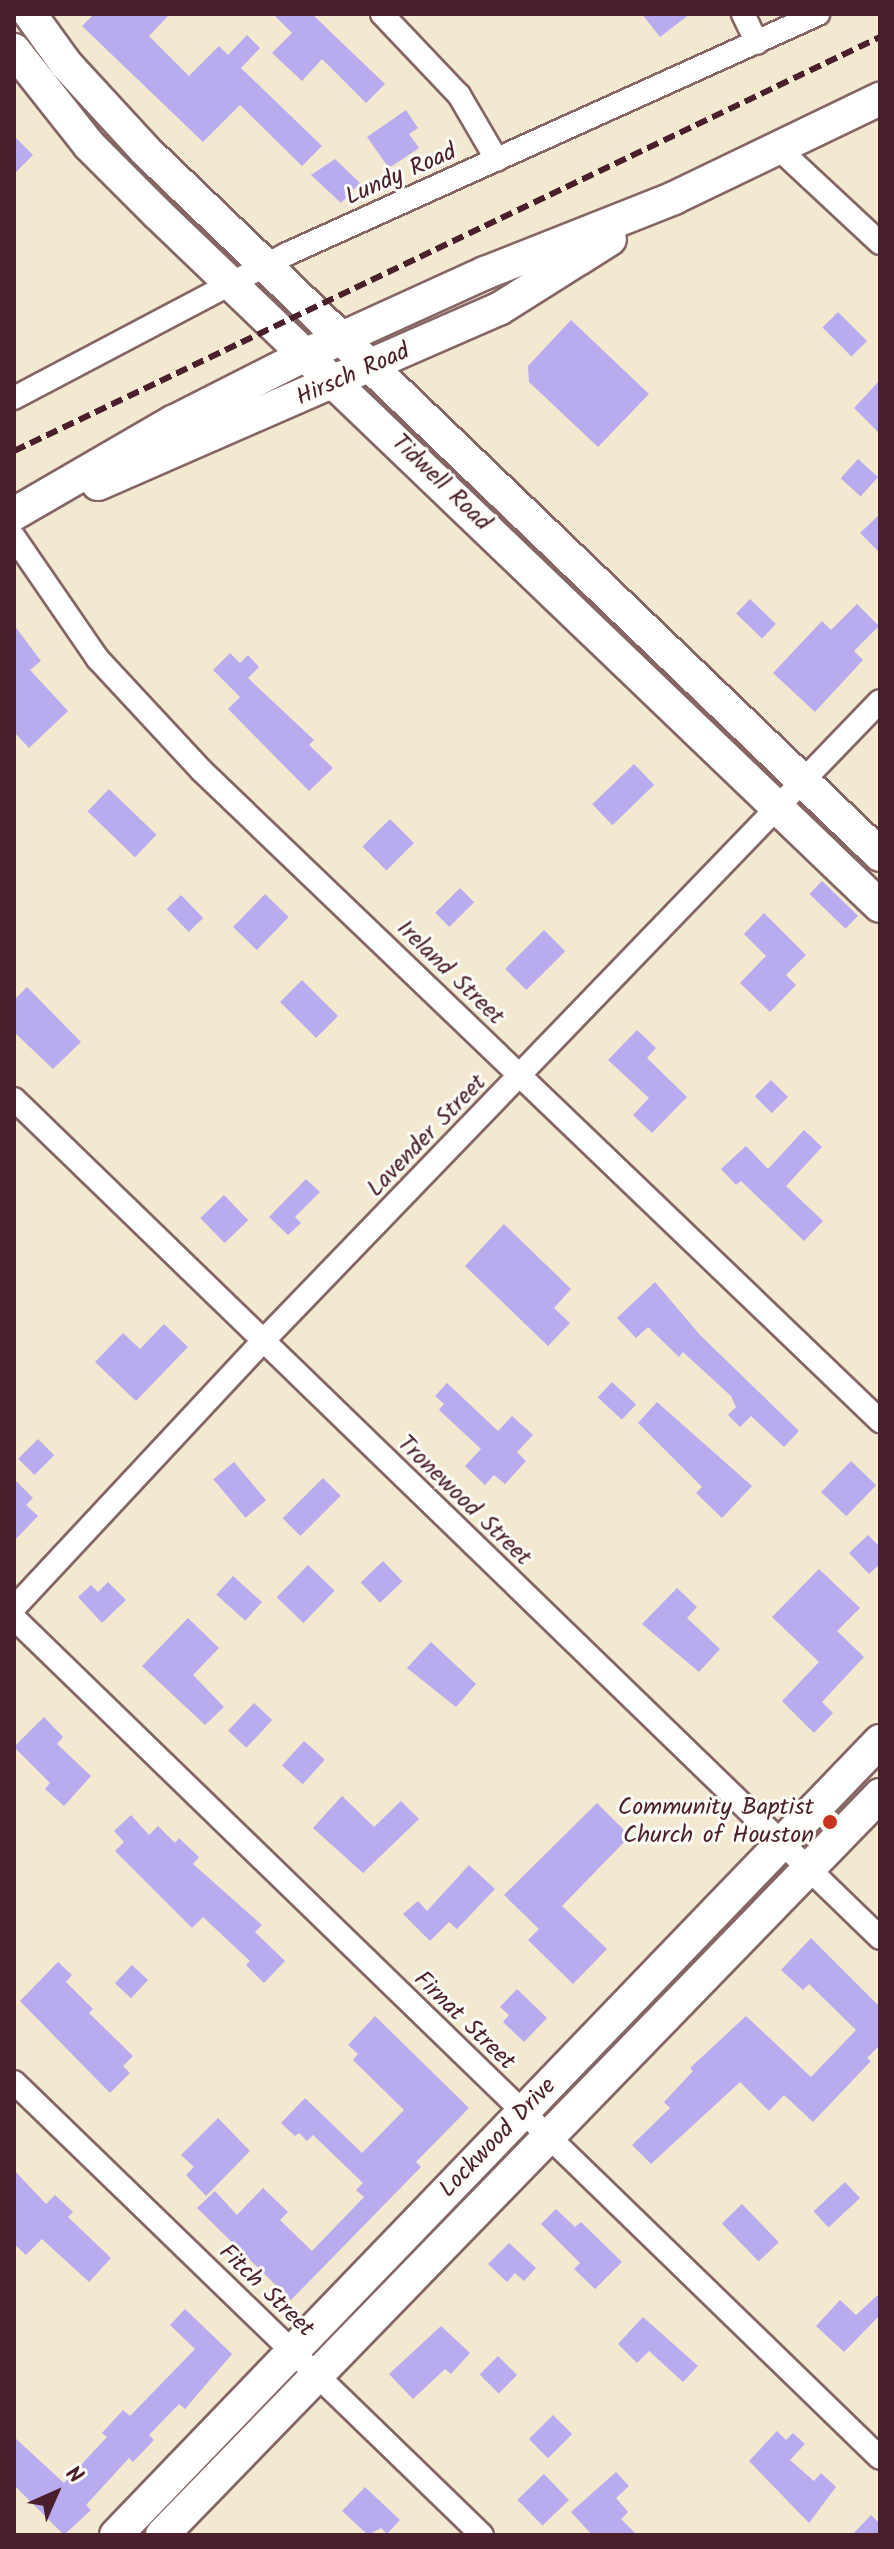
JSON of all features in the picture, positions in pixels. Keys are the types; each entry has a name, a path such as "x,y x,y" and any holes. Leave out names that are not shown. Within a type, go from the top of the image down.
{"main road":[{"name":"Tidwell Road","path":"25,18 136,140 264,267 880,855"},
{"name":"Tidwell Road","path":"14,50 89,145 231,285 307,354 880,906"},
{"name":"Hirsch Road","path":"14,515 173,422 307,354 485,273 674,198 880,99"},
{"name":"Hirsch Road","path":"14,515 189,448 499,309 674,198"},
{"path":"597,635 622,608"},
{"name":"Lockwood Drive","path":"116,2535 880,1741"},
{"name":"Lockwood Drive","path":"162,2535 317,2377 545,2136 880,1795"}],"street":[{"path":"382,14 459,95 497,160"},
{"path":"743,14 757,43"},
{"name":"Lundy Road","path":"14,398 264,267 818,14"},
{"path":"778,148 880,243"},
{"name":"Ireland Street","path":"14,537 98,659 201,770 880,1421"},
{"name":"Lavender Street","path":"14,1608 262,1342 780,810 880,701"},
{"name":"Tronewood Street","path":"14,1099 880,1938"},
{"name":"Firnat Street","path":"14,1618 880,2458"},
{"name":"Fitch Street","path":"14,2082 482,2535"}],"building":[{"path":"94,14 170,14 149,36 189,76 219,46 228,55 247,35 260,48 241,68 322,146 302,166 240,105 203,142 82,26"},
{"path":"273,14 312,14 385,84 366,103 322,59 302,81 272,53 292,33"},
{"path":"642,14 690,14 660,37"},
{"path":"406,110 418,128 409,134 419,148 389,168 367,137"},
{"path":"14,136 33,155 14,174"},
{"path":"335,159 360,183 341,203 311,175"},
{"path":"838,312 867,341 851,357 822,328"},
{"path":"571,320 649,394 598,447 529,382 528,366"},
{"path":"880,380 880,434 854,408"},
{"path":"858,459 878,477 861,496 841,478"},
{"path":"880,514 880,553 860,533"},
{"path":"750,599 776,624 762,638 736,613"},
{"path":"857,604 879,626 854,651 863,660 815,712 773,673 822,621 831,630"},
{"path":"14,625 41,661 30,670 68,711 29,748 14,732"},
{"path":"230,653 240,663 248,655 259,667 248,678 314,740 309,745 333,768 309,791 228,709 240,697 213,670"},
{"path":"634,764 654,785 612,825 592,804"},
{"path":"109,789 156,835 135,857 87,811"},
{"path":"390,819 414,843 386,871 362,847"},
{"path":"822,881 858,916 845,929 809,894"},
{"path":"460,888 474,902 449,927 435,913"},
{"path":"265,894 289,917 257,950 233,927"},
{"path":"181,895 203,918 189,932 167,909"},
{"path":"764,913 806,955 786,975 796,985 770,1012 740,983 766,956 744,934"},
{"path":"544,930 565,951 526,990 505,969"},
{"path":"302,980 338,1016 316,1038 280,1002"},
{"path":"27,987 81,1042 53,1069 14,1032 14,1000"},
{"path":"637,1030 656,1048 647,1058 687,1097 652,1133 633,1115 649,1098 608,1060"},
{"path":"771,1080 788,1097 772,1113 755,1096"},
{"path":"804,1130 822,1147 786,1186 823,1221 804,1241 741,1181 736,1185 721,1169 746,1146 768,1169"},
{"path":"306,1179 320,1192 295,1217 301,1223 288,1235 269,1217"},
{"path":"224,1195 248,1220 225,1243 200,1218"},
{"path":"504,1224 571,1289 554,1308 570,1323 548,1346 465,1266"},
{"path":"655,1282 700,1335 799,1431 784,1447 751,1416 740,1427 728,1415 736,1407 731,1396 683,1352 679,1357 648,1327 636,1338 617,1318"},
{"path":"164,1324 188,1347 136,1401 95,1362 123,1333 140,1349"},
{"path":"612,1382 636,1405 622,1420 598,1397"},
{"path":"447,1383 498,1431 512,1416 533,1435 517,1452 526,1461 505,1484 494,1475 485,1485 465,1466 481,1449 439,1410 444,1404 435,1396"},
{"path":"657,1402 752,1486 722,1518 696,1493 702,1487 638,1423"},
{"path":"38,1439 54,1455 34,1475 18,1459"},
{"path":"851,1461 876,1485 846,1516 821,1492"},
{"path":"234,1462 266,1500 245,1518 213,1479"},
{"path":"323,1478 341,1496 300,1536 283,1518"},
{"path":"14,1479 33,1498 26,1505 38,1516 14,1541"},
{"path":"868,1535 880,1547 880,1564 869,1574 849,1553"},
{"path":"383,1561 402,1581 380,1603 361,1583"},
{"path":"308,1565 335,1591 303,1623 277,1597"},
{"path":"819,1569 860,1608 837,1631 864,1657 822,1702 833,1713 814,1733 782,1701 819,1662 772,1617"},
{"path":"233,1576 262,1602 245,1621 216,1595"},
{"path":"108,1582 126,1600 102,1623 78,1597 91,1585 98,1592"},
{"path":"677,1588 697,1607 687,1618 720,1649 699,1672 642,1624"},
{"path":"188,1618 219,1648 193,1675 224,1707 205,1725 142,1666"},
{"path":"431,1642 476,1684 456,1707 407,1668"},
{"path":"254,1703 272,1720 246,1748 228,1731"},
{"path":"44,1717 63,1737 57,1744 91,1776 64,1806 45,1789 50,1783 14,1747"},
{"path":"304,1741 325,1760 303,1784 282,1766"},
{"path":"342,1796 374,1827 401,1801 419,1819 363,1873 313,1828"},
{"path":"597,1803 630,1836 562,1906 607,1949 573,1984 528,1940 539,1929 504,1895"},
{"path":"131,1815 149,1835 158,1826 175,1843 179,1838 199,1857 193,1864 262,1925 255,1932 285,1961 264,1983 246,1965 250,1961 203,1917 192,1928 115,1851 124,1842 114,1831"},
{"path":"469,1865 495,1889 457,1929 449,1922 430,1941 403,1914 418,1901 427,1911"},
{"path":"811,1938 880,2007 880,2045 867,2058 871,2061 813,2122 784,2095 769,2111 740,2082 651,2164 632,2145 670,2108 664,2102 693,2071 690,2068 746,2016 811,2077 856,2030 809,1984 803,1990 781,1970"},
{"path":"58,1962 72,1975 66,1982 93,2009 89,2013 133,2056 123,2066 130,2073 110,2093 20,2001"},
{"path":"132,1965 148,1980 131,1998 115,1983"},
{"path":"517,1989 547,2018 524,2042 503,2022 509,2015 500,2007"},
{"path":"375,2016 469,2108 416,2162 421,2167 291,2300 197,2208 215,2191 237,2215 263,2188 288,2212 280,2220 312,2251 364,2197 356,2190 363,2183 313,2135 307,2141 299,2133 295,2136 281,2123 305,2098 362,2153 404,2110 353,2060 358,2054 348,2045"},
{"path":"218,2118 250,2151 206,2196 186,2175 194,2167 181,2155"},
{"path":"14,2170 46,2204 55,2195 73,2212 68,2217 111,2258 89,2282 42,2239 26,2255 14,2244"},
{"path":"845,2182 860,2198 829,2227 814,2211"},
{"path":"742,2204 779,2242 759,2262 722,2223"},
{"path":"556,2209 575,2227 581,2222 622,2262 595,2289 574,2269 580,2263 541,2224"},
{"path":"509,2243 536,2268 524,2281 515,2273 507,2282 488,2264"},
{"path":"880,2293 880,2315 844,2352 816,2326 840,2300 856,2315"},
{"path":"185,2309 232,2354 185,2409 179,2404 149,2435 154,2440 133,2462 129,2458 86,2505 91,2510 64,2535 14,2485 14,2437 64,2483 107,2437 102,2433 123,2410 130,2416 195,2349 170,2325"},
{"path":"643,2317 698,2366 683,2382 649,2351 637,2363 618,2344"},
{"path":"441,2326 470,2353 451,2374 445,2369 413,2399 389,2374"},
{"path":"498,2356 517,2375 499,2393 480,2374"},
{"path":"553,2415 572,2434 548,2458 529,2439"},
{"path":"777,2431 786,2440 793,2433 805,2444 790,2460 814,2481 821,2473 836,2487 809,2523 749,2461"},
{"path":"616,2472 629,2486 616,2498 628,2512 621,2519 637,2535 592,2535 571,2512"},
{"path":"544,2474 569,2500 542,2526 517,2500"},
{"path":"365,2487 400,2520 387,2534 381,2528 368,2535 342,2511"},
{"path":"871,2515 880,2524 880,2535 852,2535"}],"railway":[{"path":"14,451 880,37"}],"place":[{"name":"Community Baptist Church of Houston","path":"830,1822"}]}
